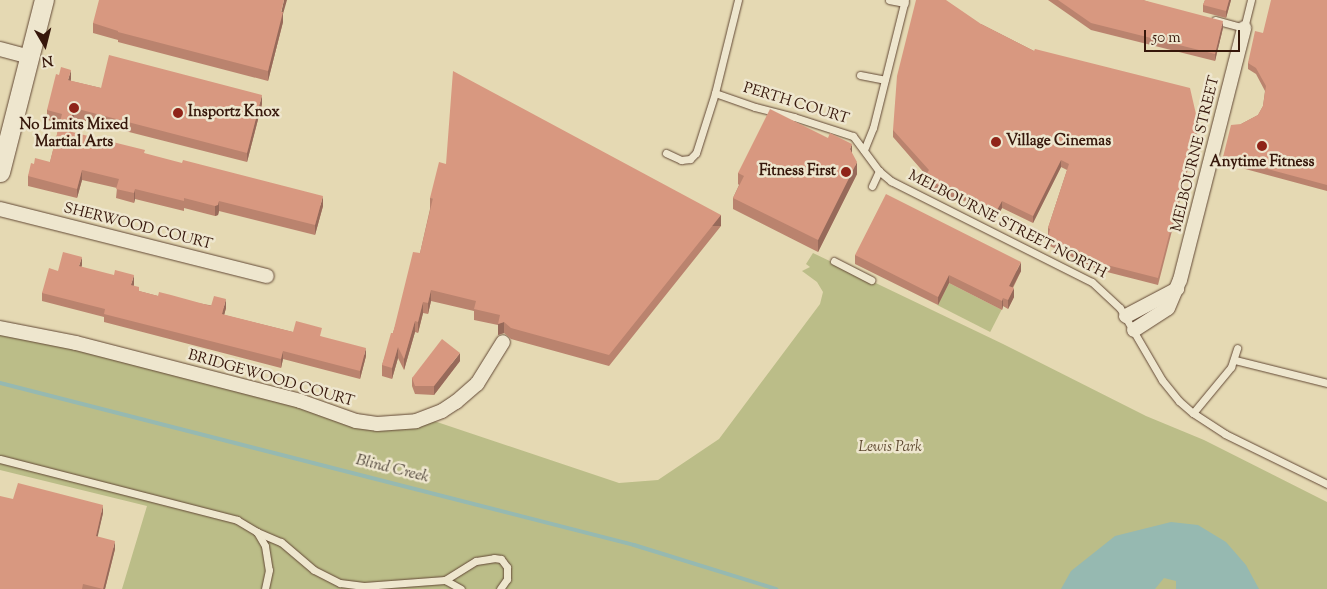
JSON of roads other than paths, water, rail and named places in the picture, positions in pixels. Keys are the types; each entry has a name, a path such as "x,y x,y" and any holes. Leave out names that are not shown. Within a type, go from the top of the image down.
{"street":[{"path":"0,172 44,0"},
{"name":"MELBOURNE STREET","path":"1134,330 1168,308 1177,289 1244,28"},
{"path":"0,49 30,57"},
{"name":"SHERWOOD COURT","path":"0,209 267,276"},
{"path":"1126,316 1177,289"},
{"name":"BRIDGEWOOD COURT","path":"0,328 85,345 300,401 356,421 377,424 416,421 442,411 456,402 477,384 504,342"}],"lane":[{"path":"666,153 681,160 694,157 715,93 738,0"},
{"path":"864,150 873,128 905,2 889,0"},
{"path":"1207,18 1244,28 1251,0"},
{"path":"860,75 885,80"},
{"name":"PERTH COURT","path":"715,93 853,136 864,150"},
{"name":"MELBOURNE STREET NORTH","path":"864,150 879,172 892,181 1092,282 1113,299 1126,316 1162,380 1192,413 1225,434 1327,484"},
{"path":"872,186 879,172"},
{"path":"834,261 870,280"},
{"path":"1192,413 1235,360 1237,348"},
{"path":"1235,360 1258,364 1327,383"},
{"path":"0,458 230,517 257,532 281,542 314,570 340,584 364,586 444,580 481,560 502,559 506,563 508,574 500,589"},
{"path":"257,532 265,546 268,562 268,576 265,589"},
{"path":"444,580 461,589"}],"water":[{"path":"1171,522 1198,525 1226,542 1246,565 1259,589 1176,589 1176,581 1164,578 1155,589 1061,589 1071,571 1115,536"}],"waterway":[{"name":"Blind Creek","path":"0,383 634,545 776,589"}],"place":[{"name":"No Limits Mixed Martial Arts","path":"74,108"},
{"name":"Insportz Knox","path":"178,113"},
{"name":"Village Cinemas","path":"996,142"},
{"name":"Anytime Fitness","path":"1262,146"},
{"name":"Fitness First","path":"846,172"}],"park label":[{"name":"Lewis Park","path":"890,448"}]}
